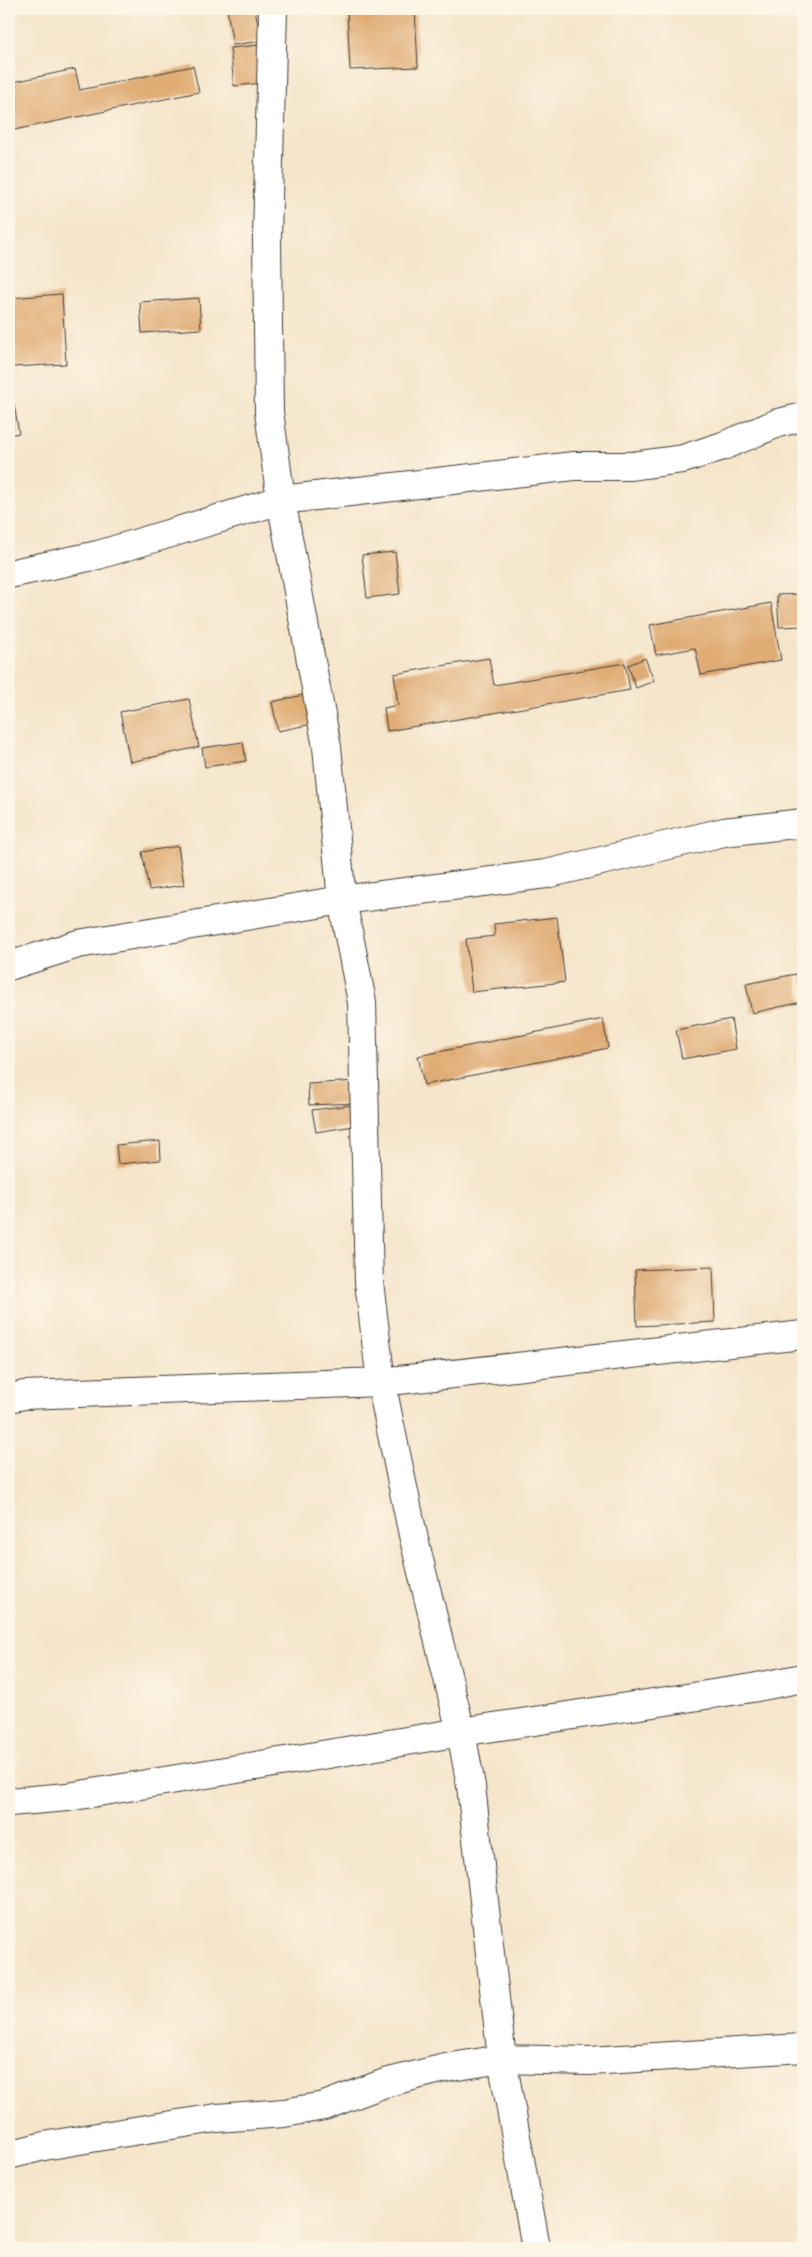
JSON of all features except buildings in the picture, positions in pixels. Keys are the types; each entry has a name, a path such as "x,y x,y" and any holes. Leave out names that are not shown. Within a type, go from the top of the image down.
{"street":[{"path":"273,9 267,237 269,412 282,500 326,747 342,900 362,1002 369,1282 381,1382 413,1535 461,1732 471,1786 502,2059 536,2248"},
{"path":"9,574 98,555 282,500 574,466 631,466 683,459 723,446 778,423 803,417"},
{"path":"9,966 78,944 342,900 546,874 724,832 803,822"},
{"path":"9,1398 24,1395 381,1382 803,1335"},
{"path":"9,1802 68,1797 461,1732 752,1688 803,1678"},
{"path":"9,2155 44,2146 217,2118 284,2113 324,2106 385,2084 445,2068 502,2059 589,2061 803,2048"}]}
